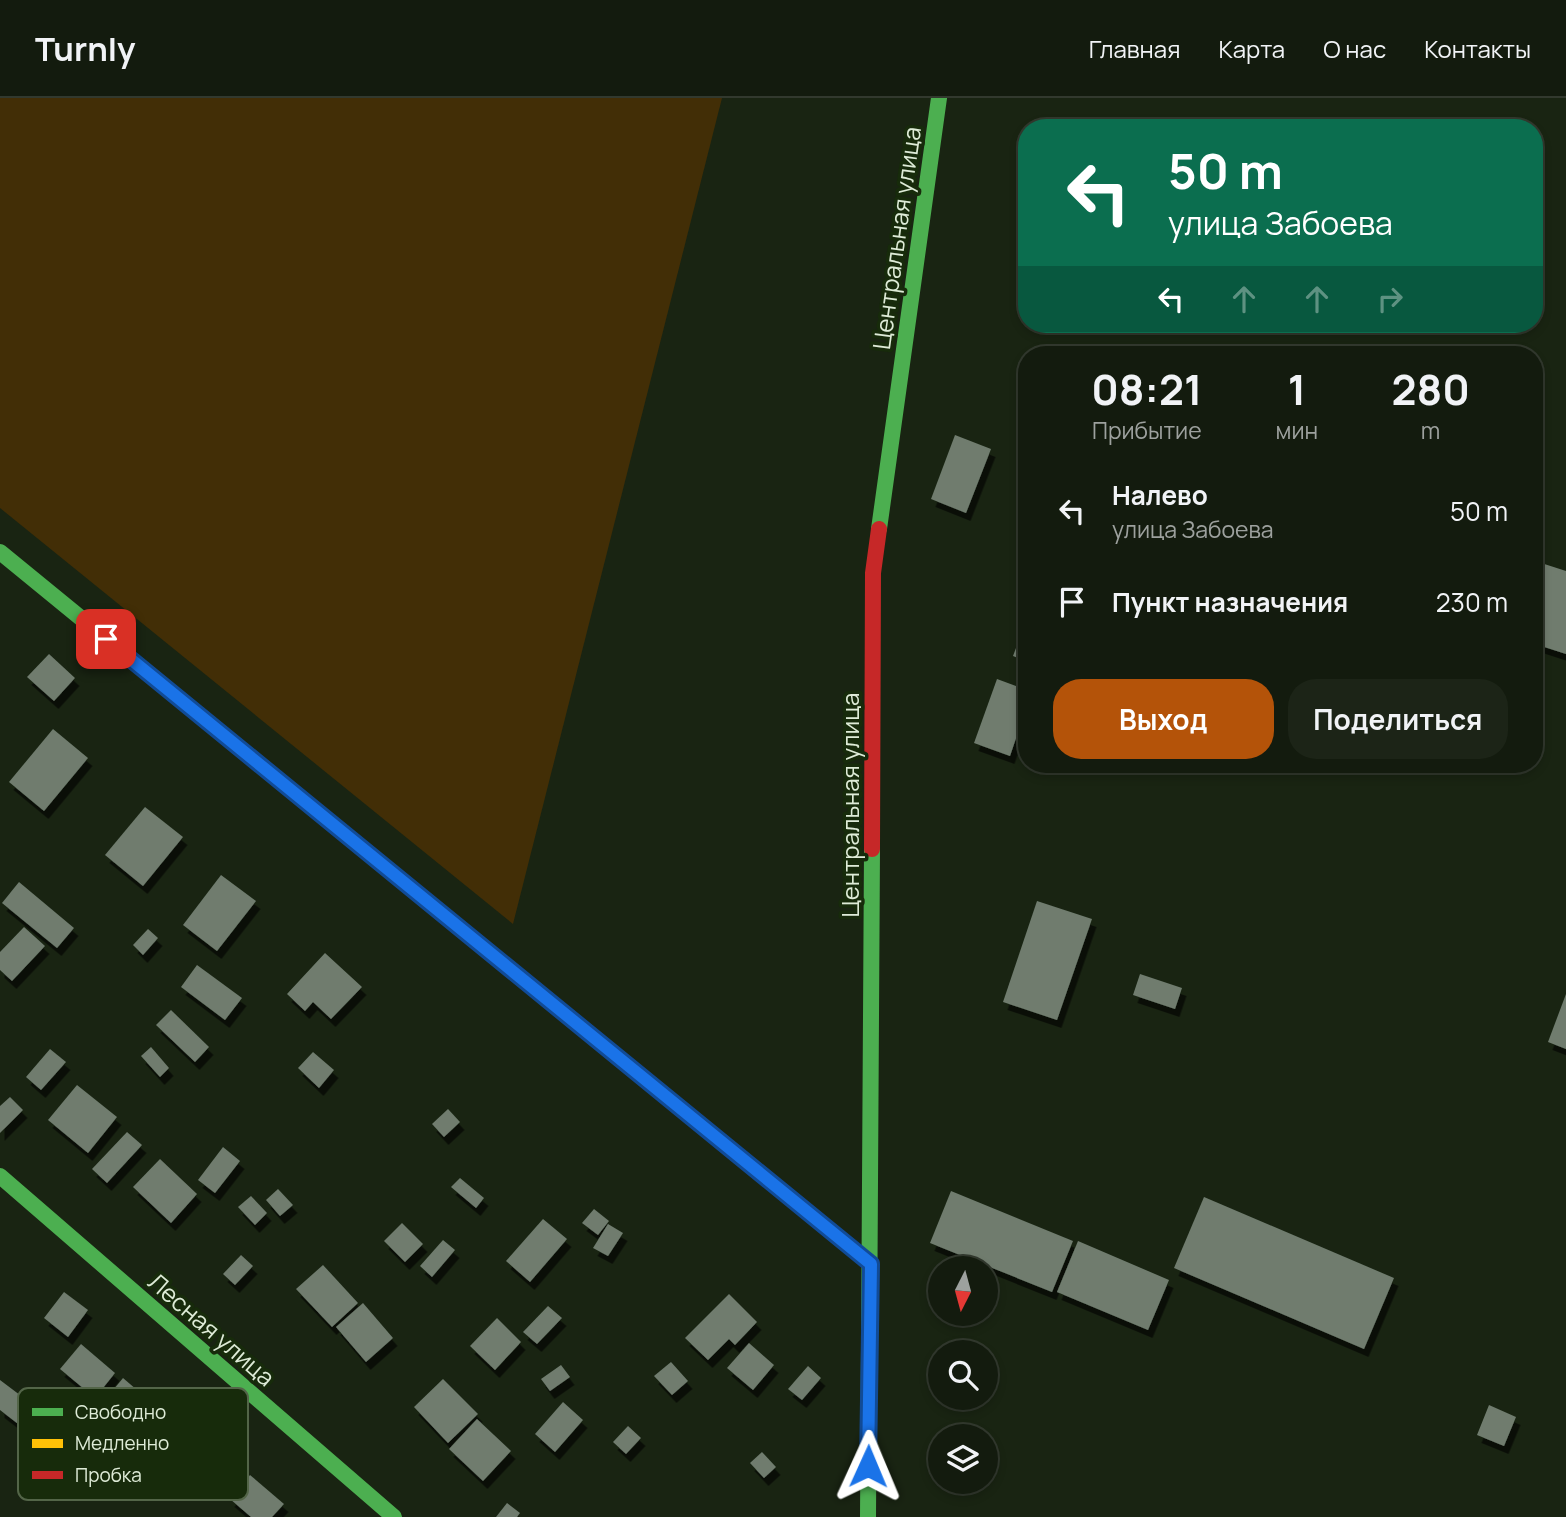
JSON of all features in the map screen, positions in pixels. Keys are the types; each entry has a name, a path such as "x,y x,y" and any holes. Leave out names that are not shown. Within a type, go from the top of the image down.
{"street":[{"name":"Центральная улица","path":"868,1517 873,573 939,98"},
{"path":"0,552 871,1264"},
{"name":"Лесная улица","path":"0,1176 245,1388"},
{"name":"Лесная улица","path":"248,1391 394,1517"}],"shaded area":[{"path":"0,98 722,98 513,924 0,508"}],"building":[{"path":"955,435 991,449 966,513 931,499"},
{"path":"1543,564 1566,571 1566,654 1543,647"},
{"path":"1018,643 1018,658 1013,656"},
{"path":"49,654 75,678 54,701 27,677"},
{"path":"997,679 1018,687 1018,732 1010,756 974,743"},
{"path":"53,729 88,758 44,811 9,782"},
{"path":"145,807 183,837 143,886 105,855"},
{"path":"221,875 256,901 217,951 183,925"},
{"path":"19,882 74,928 57,948 2,903"},
{"path":"1037,901 1092,919 1057,1020 1003,1002"},
{"path":"24,927 45,946 12,981 0,970 0,952"},
{"path":"148,929 158,938 143,955 133,945"},
{"path":"325,953 362,987 331,1019 313,1002 305,1011 287,994"},
{"path":"197,965 242,998 225,1020 181,987"},
{"path":"1140,974 1182,988 1175,1009 1133,995"},
{"path":"1566,994 1566,1049 1548,1042"},
{"path":"171,1010 209,1047 195,1062 156,1025"},
{"path":"151,1047 169,1068 160,1077 141,1056"},
{"path":"50,1049 66,1062 41,1090 26,1077"},
{"path":"313,1052 334,1070 319,1088 298,1068"},
{"path":"77,1085 117,1117 88,1153 48,1120"},
{"path":"10,1097 23,1110 0,1133 0,1106"},
{"path":"448,1109 460,1122 444,1137 432,1124"},
{"path":"127,1132 142,1145 107,1183 92,1169"},
{"path":"223,1147 240,1161 215,1193 198,1180"},
{"path":"160,1159 197,1194 171,1223 133,1187"},
{"path":"460,1178 484,1198 476,1208 451,1187"},
{"path":"278,1189 293,1205 280,1216 266,1200"},
{"path":"951,1191 1073,1241 1052,1292 998,1270 998,1256 962,1256 930,1243"},
{"path":"251,1196 267,1213 255,1225 238,1207"},
{"path":"1204,1197 1394,1278 1364,1349 1174,1268"},
{"path":"594,1209 609,1221 598,1235 582,1223"},
{"path":"543,1219 567,1239 530,1282 506,1261"},
{"path":"402,1223 423,1244 405,1262 384,1241"},
{"path":"608,1224 623,1233 608,1256 593,1248"},
{"path":"443,1240 455,1250 432,1277 420,1266"},
{"path":"1078,1241 1169,1280 1148,1330 1057,1292"},
{"path":"241,1255 253,1266 235,1285 223,1274"},
{"path":"323,1265 358,1303 332,1327 296,1289"},
{"path":"64,1292 88,1310 68,1337 44,1318"},
{"path":"729,1294 757,1322 735,1345 729,1339 708,1360 685,1338"},
{"path":"363,1303 393,1338 366,1362 336,1327"},
{"path":"548,1306 562,1318 537,1344 523,1332"},
{"path":"497,1318 521,1342 495,1370 470,1346"},
{"path":"749,1343 774,1365 753,1390 727,1368"},
{"path":"81,1344 115,1373 103,1388 83,1388 60,1369"},
{"path":"671,1362 688,1381 672,1395 654,1376"},
{"path":"561,1365 570,1377 550,1391 541,1379"},
{"path":"808,1366 821,1378 802,1400 788,1389"},
{"path":"123,1378 135,1388 115,1388"},
{"path":"443,1379 478,1414 448,1443 414,1407"},
{"path":"0,1380 18,1394 18,1424 0,1410"},
{"path":"563,1402 583,1420 555,1452 535,1434"},
{"path":"1489,1405 1516,1417 1504,1446 1477,1435"},
{"path":"477,1419 511,1451 483,1481 449,1449"},
{"path":"628,1426 641,1438 626,1454 613,1442"},
{"path":"762,1452 776,1467 764,1478 750,1463"},
{"path":"250,1475 284,1504 272,1517 251,1517 231,1500 248,1500"},
{"path":"507,1503 520,1513 517,1517 496,1517"}],"traffic: fast":[{"path":"879,529 939,98"},
{"path":"0,552 407,885"},
{"path":"868,1517 872,849"},
{"path":"642,1077 871,1264"},
{"path":"0,1176 245,1388"},
{"path":"248,1391 394,1517"}],"traffic: slow":[{"path":"407,885 642,1077"}],"traffic: jam":[{"path":"872,849 873,573 879,529"}],"route":[{"path":"106,639 871,1264 868,1466"}]}
